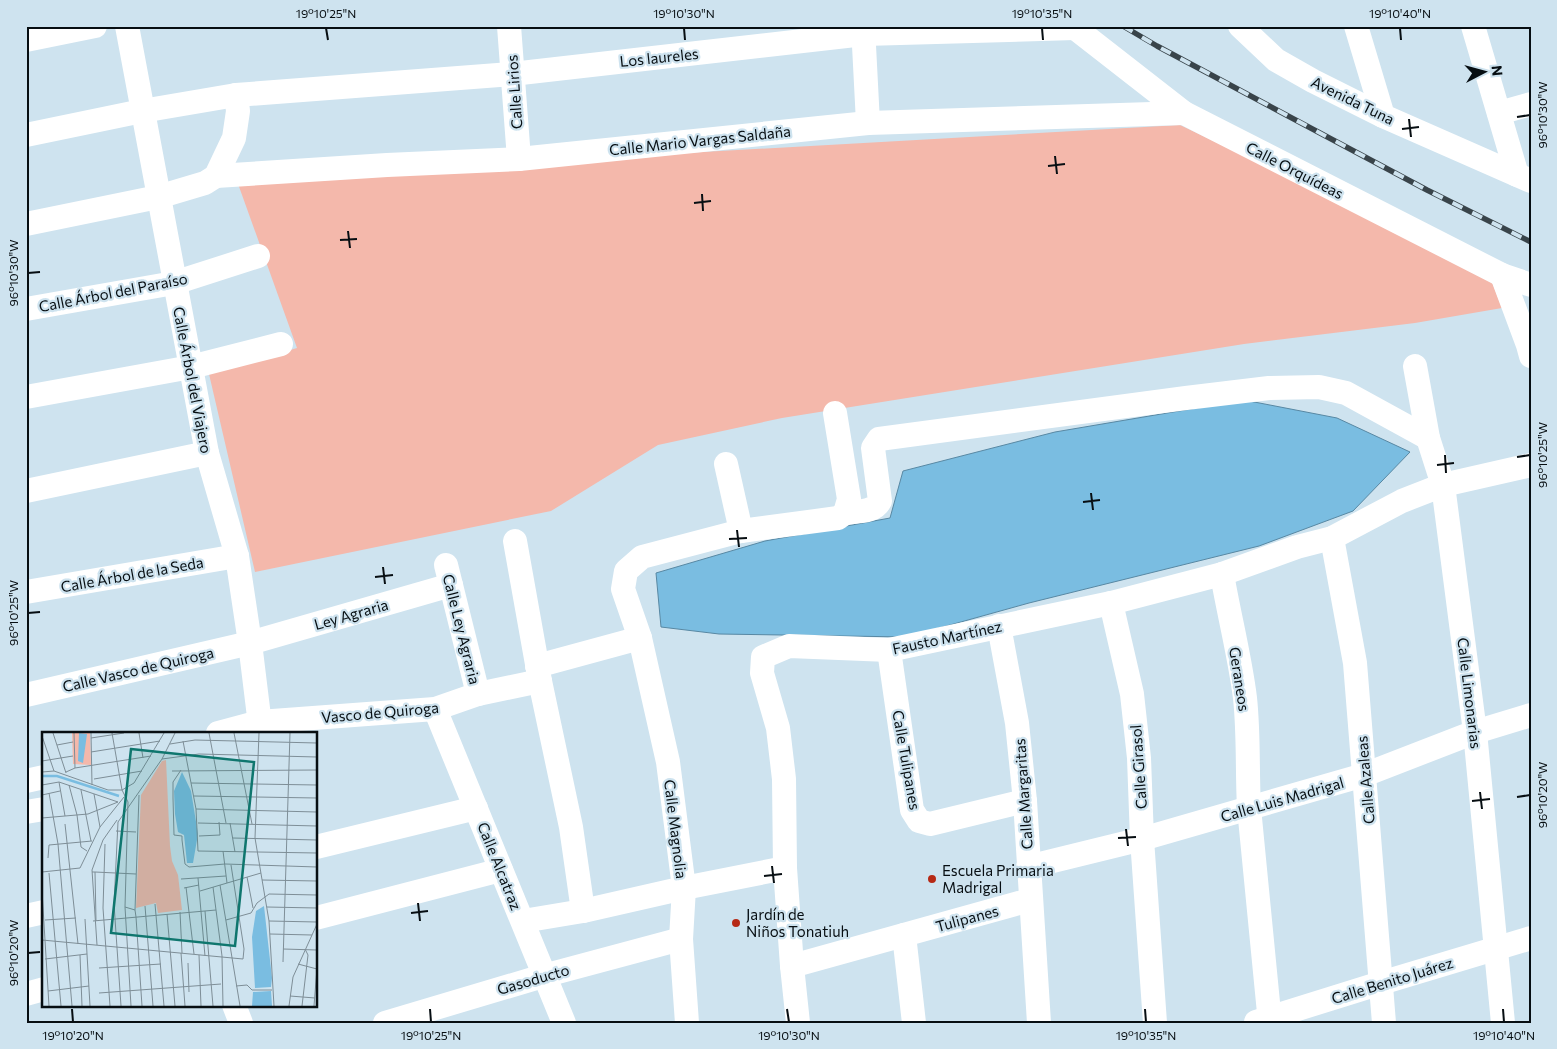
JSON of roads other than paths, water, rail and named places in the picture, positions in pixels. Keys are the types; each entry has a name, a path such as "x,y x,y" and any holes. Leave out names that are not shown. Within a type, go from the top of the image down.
{"street":[{"path":"26,40 96,26"},
{"name":"Calle Árbol del Viajero","path":"127,26 207,453 237,556 260,727"},
{"name":"Calle Lirios","path":"509,26 519,159"},
{"name":"Avenida Tuna","path":"1240,26 1276,60 1313,81 1383,116 1524,178"},
{"path":"1356,26 1383,116"},
{"path":"1473,26 1499,113 1524,178"},
{"name":"Los laureles","path":"26,135 142,111 236,95 512,74 863,30 1076,27"},
{"name":"Calle Orquídeas","path":"1076,27 1184,113 1502,275 1531,285"},
{"path":"863,30 868,123"},
{"path":"26,224 158,197 205,183 216,176 234,138 238,111 236,95"},
{"path":"1499,113 1531,104"},
{"name":"Calle Mario Vargas Saldaña","path":"216,176 519,159 868,123 1184,113"},
{"name":"Calle Árbol del Paraíso","path":"26,309 174,283 258,256"},
{"path":"1502,275 1531,356"},
{"path":"26,397 191,367 280,344"},
{"name":"Calle Limonarias","path":"1415,366 1428,438 1443,486 1475,732 1503,1023"},
{"name":"Calle Magnolia","path":"687,1023 681,939 684,888 668,762 640,638 623,589 626,571 642,557 741,531 838,518 845,512 871,510 880,501 872,448 879,439 1269,388 1320,387 1346,393 1428,438"},
{"path":"835,413 849,499 845,512"},
{"path":"26,491 207,453"},
{"path":"726,464 741,531"},
{"path":"1222,574 1297,547 1332,538 1402,501 1443,486 1531,465"},
{"name":"Calle Azaleas","path":"1332,538 1355,663 1384,1023"},
{"path":"516,541 538,673 571,827 583,911"},
{"name":"Calle Árbol de la Seda","path":"26,592 237,556"},
{"name":"Fausto Martínez","path":"785,868 784,780 778,728 762,673 763,657 789,646 889,650 1111,603 1222,574"},
{"name":"Geraneos","path":"1222,574 1244,697 1248,742 1249,808 1265,1021"},
{"name":"Ley Agraria","path":"250,643 449,575"},
{"name":"Calle Ley Agraria","path":"449,575 478,694"},
{"name":"Calle Girasol","path":"1111,603 1132,694 1139,758 1142,840 1156,1023"},
{"name":"Calle Margaritas","path":"999,626 1017,723 1025,801 1039,1023"},
{"name":"Vasco de Quiroga","path":"225,732 435,709 640,638"},
{"name":"Calle Vasco de Quiroga","path":"26,695 250,643"},
{"name":"Calle Tulipanes","path":"889,650 912,810 919,821 930,824 1025,801"},
{"name":"Calle Alcatraz","path":"435,709 543,976 564,1023"},
{"name":"Calle Luis Madrigal","path":"1028,867 1142,840 1364,775 1475,732 1531,715"},
{"path":"26,781 42,778"},
{"path":"318,847 476,808"},
{"path":"26,812 42,809"},
{"path":"522,921 583,911 785,868 798,1023"},
{"path":"318,917 501,870"},
{"name":"Tulipanes","path":"904,935 1030,900"},
{"path":"26,916 42,912"},
{"path":"792,966 904,935 914,1023"},
{"name":"Calle Benito Juárez","path":"1265,1021 1381,983 1497,950 1531,938"},
{"name":"Gasoducto","path":"385,1023 543,976 681,939"},
{"path":"26,994 42,990"},
{"path":"234,1006 241,1023"}],"water":[{"path":"1244,400 1337,418 1410,452 1353,511 1259,546 1029,603 907,637 719,634 661,627 656,573 765,541 890,518 903,471 1055,432"}],"railway":[{"path":"1123,26 1427,190 1531,242"}],"place":[{"name":"Escuela Primaria Madrigal","path":"932,879"},
{"name":"Jardín de Niños Tonatiuh","path":"736,923"}]}
